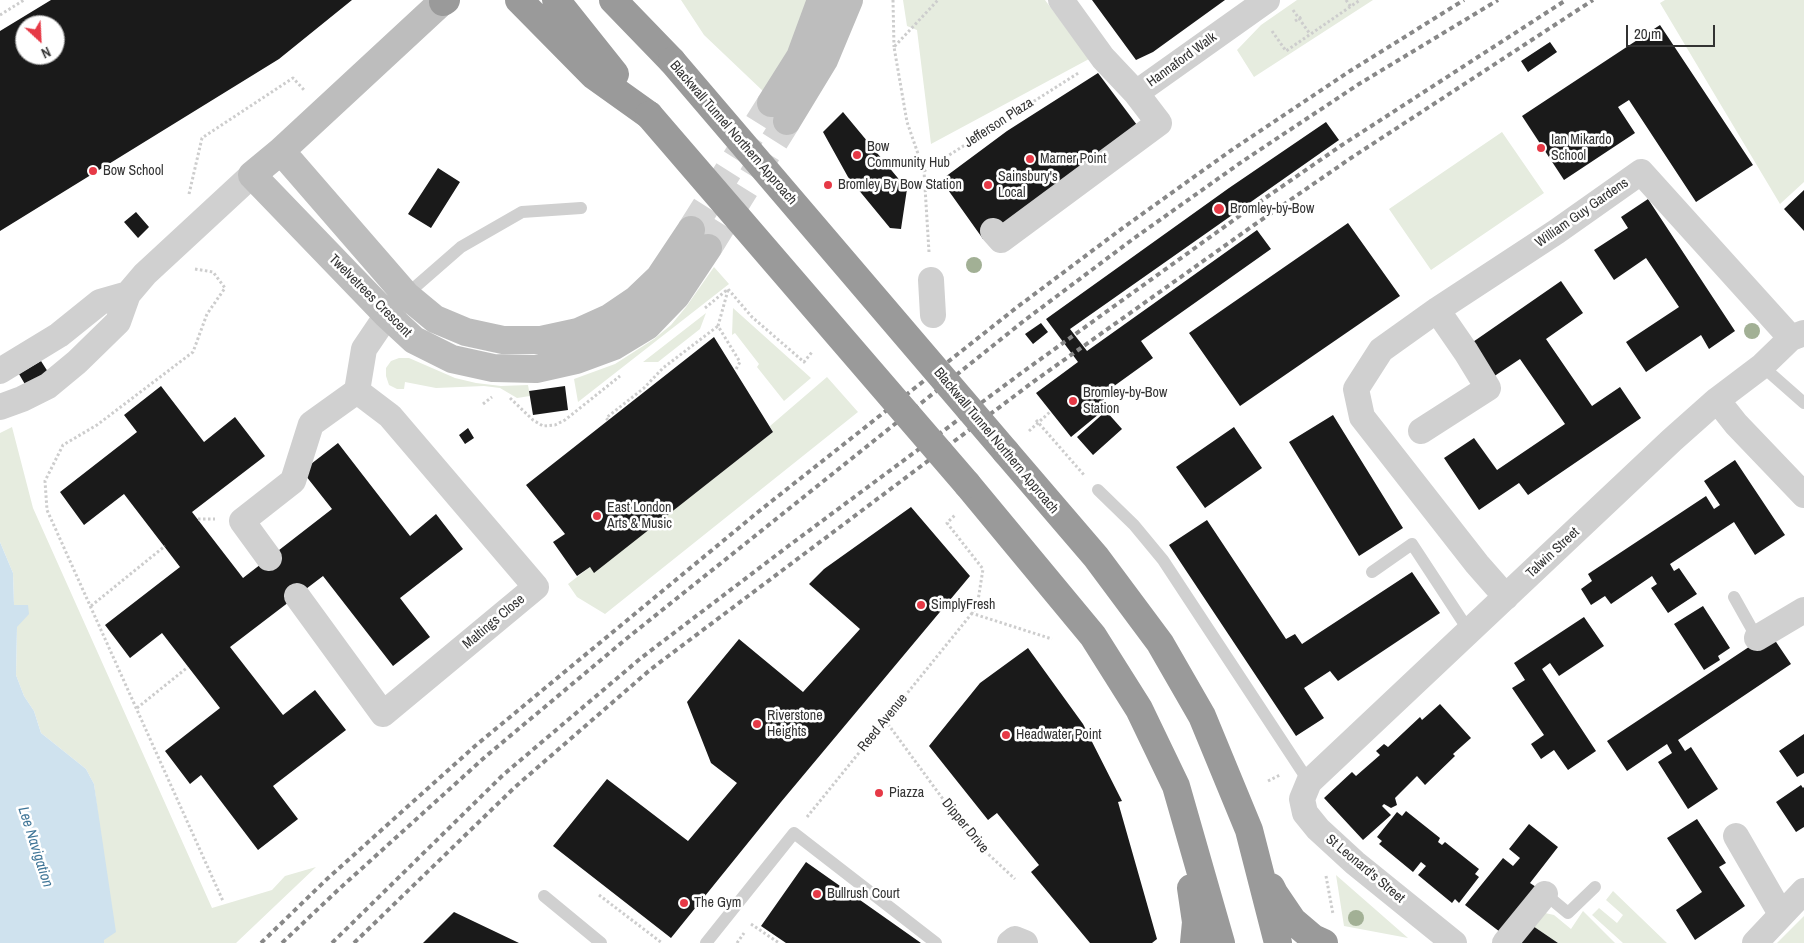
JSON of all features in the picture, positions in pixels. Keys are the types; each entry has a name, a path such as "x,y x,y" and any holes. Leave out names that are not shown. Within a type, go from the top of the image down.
{"highway":[{"path":"556,0 649,116 967,484 1093,636 1139,709 1176,786 1221,943"},
{"name":"Blackwall Tunnel Northern Approach","path":"613,0 672,61 1006,452 1096,558 1160,643 1202,716 1249,830 1278,943"},
{"path":"637,0 672,61"},
{"path":"521,3 593,75 649,116"},
{"path":"1176,786 1193,936"},
{"path":"1249,830 1274,893 1293,921 1314,938 1329,933"}],"street":[{"path":"821,0 779,112 824,60 849,0"},
{"name":"Hannaford Walk","path":"1061,0 1103,58 1136,93 1271,5"},
{"path":"0,407 48,386 77,362 118,322 128,294 150,270 252,174 281,151 444,1"},
{"path":"993,231 1001,240 1159,123 1136,93"},
{"name":"Twelvetrees Crescent","path":"252,174 386,315 414,340 452,358 493,368 536,369 576,360 614,346 647,326 676,296 699,239 637,299 609,318 578,332 541,340 503,340 466,332 435,319 406,295 281,151"},
{"name":"William Guy Gardens","path":"1506,597 1477,564 1362,417 1356,389 1381,350 1641,172 1798,336"},
{"path":"931,280 934,315"},
{"path":"0,371 59,335 100,302 128,294"},
{"path":"269,558 242,520 292,480 311,424 358,391 364,349 386,315 406,295"},
{"path":"1421,431 1488,388 1438,310"},
{"name":"Talwin Street","path":"1309,782 1672,440 1717,400 1798,336"},
{"name":"Maltings Close","path":"297,596 383,714 536,587 390,416 358,391"},
{"path":"1717,400 1736,424 1804,495"},
{"path":"1757,638 1804,610"},
{"name":"St Leonard's Street","path":"1309,782 1302,799 1305,813 1318,829 1355,863 1454,943"},
{"path":"1736,836 1782,914"},
{"path":"1755,943 1804,891"},
{"path":"1505,943 1545,894"},
{"path":"1010,943 1015,939 1025,943"}],"lane":[{"path":"406,295 461,247 522,212 581,208"},
{"path":"1762,366 1804,403"},
{"path":"1098,490 1134,525 1163,560 1309,782"},
{"path":"1372,572 1412,544 1469,631"},
{"path":"1734,597 1757,638"},
{"path":"706,943 794,833 936,943"},
{"path":"1545,894 1568,913 1595,887"},
{"path":"544,896 601,943"}],"path":[{"path":"0,15 24,0"},
{"path":"892,0 894,47 908,122 924,171 931,280"},
{"path":"894,47 938,0"},
{"path":"1346,0 1351,6"},
{"path":"1271,5 1286,51 1360,0"},
{"path":"1271,5 1301,17 1310,34"},
{"path":"1295,21 1301,17"},
{"name":"Jefferson Plaza","path":"924,171 1103,58"},
{"path":"188,198 202,138 293,78 308,94"},
{"path":"194,269 213,272 225,288 207,314 193,352 97,425 63,445 45,481 47,510 223,900"},
{"path":"608,420 606,418 644,388 663,368 718,326 728,289"},
{"path":"752,317 804,362 812,352"},
{"path":"718,326 740,362 735,371"},
{"path":"1029,431 1037,421 1051,411"},
{"path":"1037,421 1083,474"},
{"name":"Reed Avenue","path":"794,833 971,612 977,607 983,568 947,523 956,514"},
{"path":"91,606 165,546"},
{"path":"971,612 1052,639"},
{"path":"137,708 188,666"},
{"name":"Dipper Drive","path":"885,720 973,840 1015,880"},
{"path":"1268,780 1274,777"},
{"path":"1318,829 1329,933"},
{"path":"598,895 662,943"},
{"path":"751,924 779,943"}],"shaded area":[{"path":"681,0 810,0 801,35 765,93 704,35"},
{"path":"903,0 1045,0 1089,59 931,144 917,30 907,26"},
{"path":"1297,0 1373,0 1254,77 1237,50 1261,25"},
{"path":"1665,0 1804,0 1804,182 1780,204 1660,3"},
{"path":"1502,132 1544,193 1431,270 1389,209"},
{"path":"714,267 729,284 578,402 574,379 615,364 654,339 671,325 686,307"},
{"path":"733,308 811,378 784,401 757,367 759,364 735,333 732,335"},
{"path":"706,313 700,329 658,362 643,362"},
{"path":"399,358 409,358 455,378 476,383 501,386 528,385 530,396 517,398 500,388 484,386 436,388 405,382 404,389 397,389 389,385 386,368 391,361"},
{"path":"827,377 858,412 605,614 577,597 568,584 590,567 594,572 773,432 770,426"},
{"path":"12,427 33,508 212,908 272,890 285,876 316,867 236,943 104,943 103,854 94,784 86,769 41,733 34,711 24,696 16,675 17,627 13,573 0,542 0,433"},
{"path":"1336,875 1408,938 1344,926"},
{"path":"1613,891 1667,943 1623,943 1592,915 1599,908 1617,923 1623,915 1606,900"},
{"path":"1583,911 1615,943 1558,943 1530,924 1545,913 1554,915 1571,929"},
{"path":"1804,916 1804,943 1777,943"}],"water":[{"name":"Lee Navigation","path":"0,542 13,573 14,605 28,605 29,614 17,627 16,675 24,696 34,711 41,733 86,769 94,784 116,932 104,940 104,943 0,943"}],"building":[{"name":"Bow School","path":"51,0 352,0 279,59 0,231 0,31 15,22 15,65 65,65 65,15 26,15"},
{"path":"1092,0 1225,0 1153,52 1136,60"},
{"path":"1660,25 1753,165 1696,202 1629,100 1618,107 1635,133 1564,180 1522,116"},
{"path":"1550,42 1557,52 1528,72 1521,61"},
{"name":"Marner Point","path":"1098,73 1137,125 983,239 941,180 1007,131"},
{"name":"Bow Community Hub","path":"843,112 907,189 901,229 890,228 848,177 823,132"},
{"path":"1326,122 1339,140 1070,329 1087,351 1257,230 1271,249 1141,341 1153,358 1103,394 1105,409 1071,437 1036,393 1078,362 1046,319 1229,188"},
{"path":"438,168 460,182 431,228 408,214"},
{"path":"1804,190 1804,231 1784,209"},
{"path":"1648,199 1735,331 1709,349 1701,335 1646,372 1626,342 1679,307 1646,258 1614,280 1594,250 1628,228 1621,217"},
{"path":"136,212 149,227 138,238 124,222"},
{"path":"1348,223 1400,296 1240,406 1189,333"},
{"path":"1561,281 1583,313 1546,339 1592,406 1620,387 1641,418 1528,495 1519,483 1479,510 1444,458 1474,438 1497,470 1565,424 1520,359 1493,377 1470,344"},
{"path":"1041,323 1048,332 1033,344 1025,334"},
{"path":"714,337 773,432 594,573 590,567 577,576 553,542 565,534 526,485"},
{"path":"41,361 48,372 26,386 19,374"},
{"path":"161,386 204,442 235,417 265,456 192,512 243,578 332,509 302,471 338,443 410,536 436,514 463,549 400,598 430,637 393,666 323,576 230,647 283,715 315,690 346,730 273,786 298,819 258,850 201,775 190,784 165,751 220,708 162,633 130,658 105,625 180,567 124,494 84,525 60,492 137,432 124,415"},
{"path":"565,386 568,410 533,415 529,391"},
{"path":"1106,411 1122,429 1093,455 1077,437"},
{"path":"1333,415 1403,528 1359,556 1289,442"},
{"path":"1234,427 1262,468 1205,508 1176,467"},
{"path":"468,428 474,438 465,444 459,435"},
{"path":"1735,460 1785,535 1755,555 1734,522 1670,564 1674,571 1679,568 1697,594 1668,613 1651,588 1657,584 1652,576 1611,604 1605,596 1591,605 1581,589 1592,581 1588,574 1706,496 1714,509 1720,505 1704,481"},
{"path":"911,507 970,576 781,802 671,938 553,846 607,779 688,841 737,783 711,763 687,702 739,639 803,692 860,629 809,584 824,569"},
{"path":"1207,520 1286,639 1295,634 1302,644 1412,572 1440,613 1338,681 1330,671 1304,688 1324,718 1296,736 1169,545"},
{"path":"1703,606 1730,648 1718,656 1720,660 1704,670 1674,624"},
{"path":"1584,617 1604,646 1559,676 1550,663 1542,669 1596,751 1568,770 1554,750 1541,759 1531,744 1544,735 1512,688 1525,680 1514,663"},
{"path":"1770,633 1791,664 1678,740 1685,751 1691,747 1718,789 1688,809 1658,762 1672,753 1667,744 1627,771 1607,741"},
{"path":"1028,648 1083,724 1122,801 1118,802 1157,939 1152,943 1090,943 1031,872 1039,865 997,813 988,820 929,746 980,683"},
{"path":"1440,704 1471,738 1453,754 1455,756 1425,785 1417,776 1395,798 1397,805 1391,808 1384,804 1382,806 1391,815 1363,840 1324,798 1352,772 1356,776 1380,755 1376,751 1384,744 1388,747 1420,717 1422,720"},
{"path":"1804,734 1804,773 1797,777 1779,751"},
{"path":"1801,785 1804,787 1804,827 1796,832 1776,802"},
{"path":"1406,811 1440,838 1438,842 1442,845 1445,842 1479,869 1475,874 1479,877 1459,903 1455,899 1452,903 1418,875 1426,866 1421,862 1413,872 1379,844 1382,841 1377,837 1397,812 1402,816"},
{"path":"1697,819 1726,863 1719,867 1745,906 1695,940 1676,910 1702,892 1667,838"},
{"path":"1529,824 1558,847 1530,883 1536,887 1500,932 1465,905 1503,858 1513,866 1520,858 1509,849"},
{"name":"Bullrush Court","path":"806,862 921,943 786,943 761,926"},
{"path":"454,912 519,943 423,943"},
{"path":"1530,924 1558,943 1517,943"}],"tunnel":[{"path":"691,230 771,103"},
{"path":"708,248 787,121"}],"railway":[{"path":"261,943 327,879 475,746 758,512 1016,308 1124,227 1233,149 1350,71 1464,0"},
{"path":"282,943 485,757 626,639 1025,320 1133,239 1243,161 1359,84 1498,0"},
{"path":"332,943 503,775 641,658 1024,371 1245,212 1342,145 1566,0"},
{"path":"354,943 515,787 651,669 1033,382 1254,225 1351,158 1593,0"}],"place":[{"name":"Ian Mikardo School","path":"1541,148"},
{"name":"Bow Community Hub","path":"857,155"},
{"name":"Marner Point","path":"1030,159"},
{"name":"Bow School","path":"93,171"},
{"name":"Bromley By Bow Station","path":"828,185"},
{"name":"Sainsbury's Local","path":"988,185"},
{"name":"Bromley-by-Bow","path":"1219,209"},
{"name":"Bromley-by-Bow Station","path":"1073,401"},
{"name":"East London Arts & Music","path":"597,516"},
{"name":"SimplyFresh","path":"921,605"},
{"name":"Riverstone Heights","path":"757,724"},
{"name":"Headwater Point","path":"1006,735"},
{"name":"Piazza","path":"879,793"},
{"name":"Bullrush Court","path":"817,894"},
{"name":"The Gym","path":"684,903"}]}
